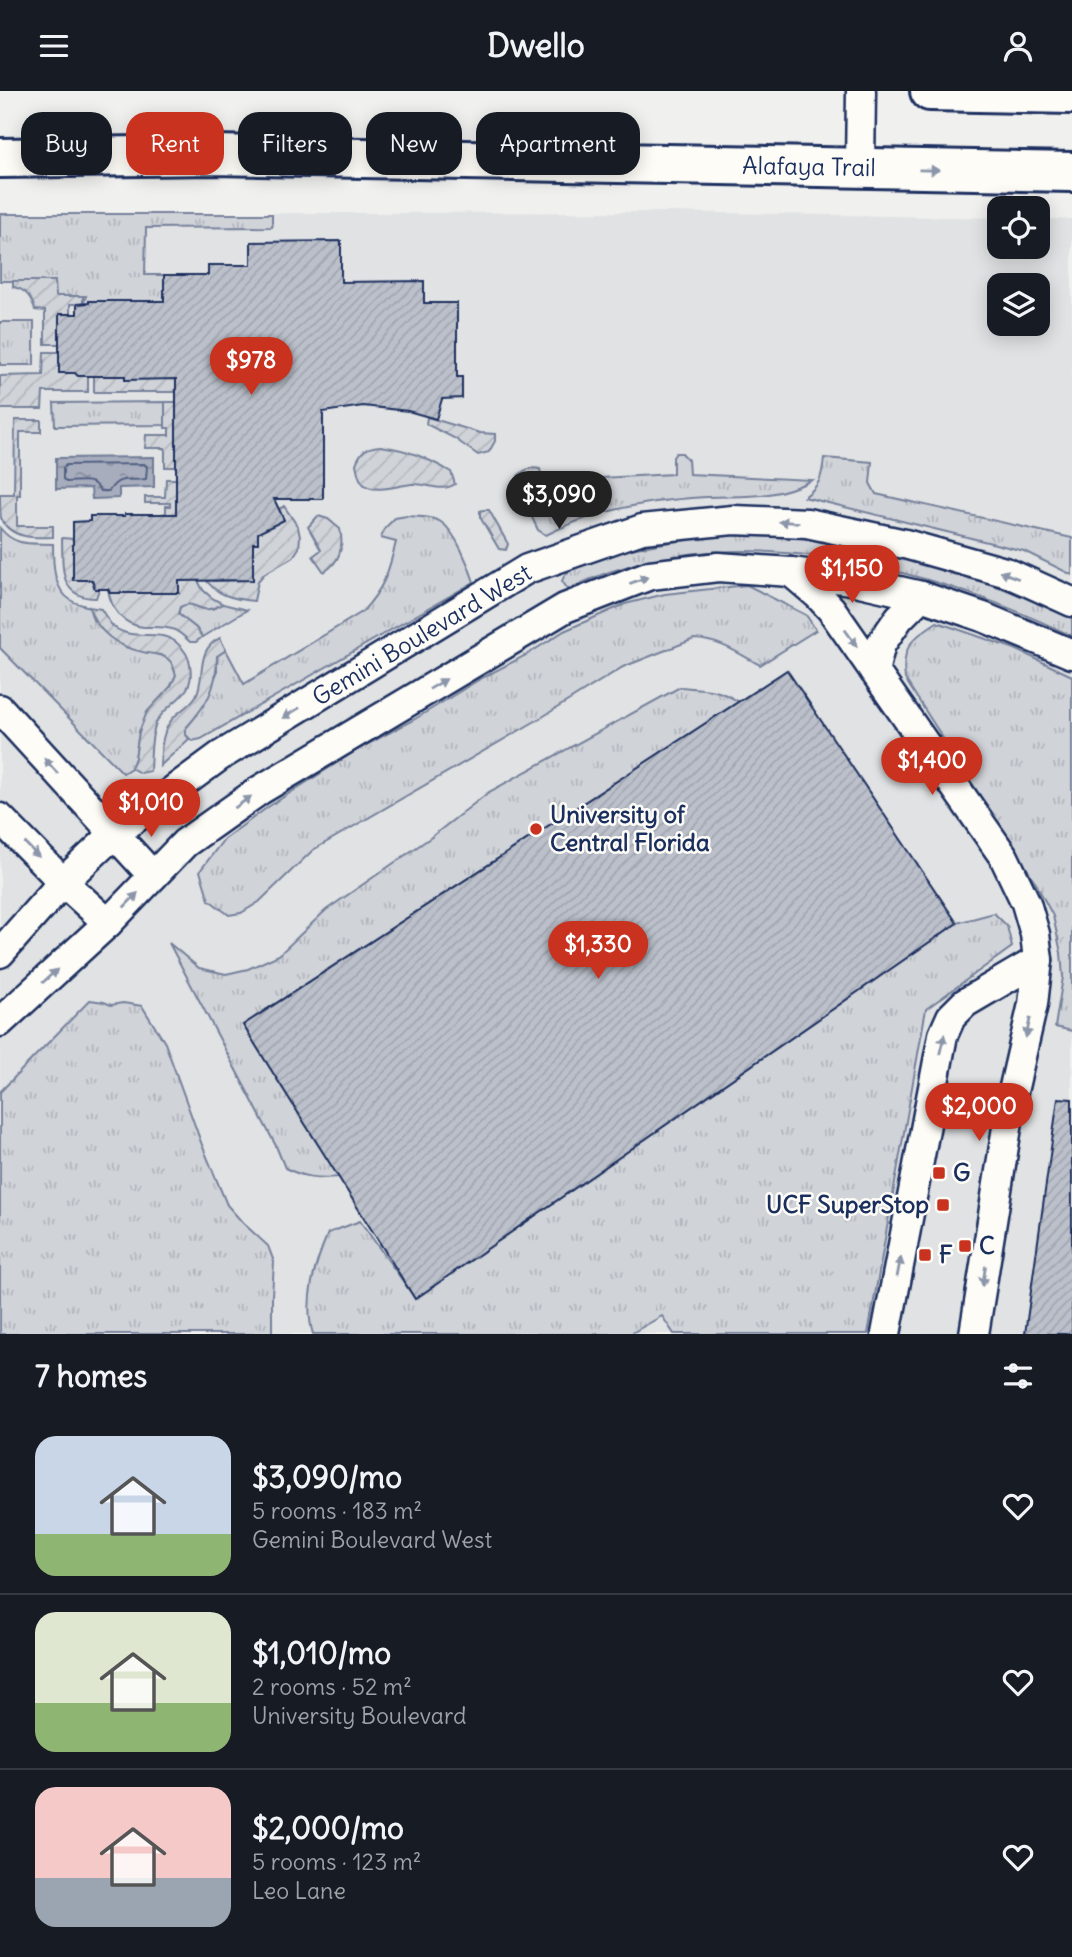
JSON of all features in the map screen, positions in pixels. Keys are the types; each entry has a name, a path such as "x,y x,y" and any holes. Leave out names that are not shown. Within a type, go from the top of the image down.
{"main road":[{"path":"930,91 1072,94"},
{"name":"Alafaya Trail","path":"0,158 213,155 1072,172"}],"street":[{"path":"860,168 861,91"},
{"name":"Gemini Boulevard West","path":"0,953 63,882 114,834 220,757 527,569 642,529 733,520 807,523 905,544 1008,573 1072,602"},
{"name":"Gemini Boulevard West","path":"0,1022 108,923 185,843 260,790 565,608 650,575 718,567 791,572 851,580 921,596 983,617 1072,655"},
{"path":"791,572 831,610 1004,857 1026,903 1035,934 1038,960 1033,1004 1012,1096 974,1334"},
{"path":"874,671 881,645 899,618 921,596"},
{"path":"0,709 153,876"},
{"path":"0,818 108,923"},
{"path":"886,1334 943,1035 950,1017 964,1003 1038,960"}],"shaded area":[{"name":"University of Central Florida","path":"668,212 987,218 987,259 1050,259 1050,219 1072,219 1072,1334 0,1334 0,214"}],"green space":[{"path":"0,214 272,214 272,227 146,228 145,275 164,275 164,301 90,301 89,304 83,304 86,296 55,296 55,281 0,281"},
{"path":"13,281 55,281 56,296 83,296 83,304 70,304 70,314 59,344 45,344 45,311 35,310 28,295 13,287"},
{"path":"0,322 34,322 34,365 0,365"},
{"path":"44,352 59,352 59,373 88,376 88,392 43,392 42,409 0,409 0,376 43,375"},
{"path":"176,374 176,392 94,392 94,376"},
{"path":"165,402 165,425 55,426 54,403"},
{"path":"165,402 176,402 176,467 165,467 165,448 145,448 146,435 169,435 169,428 165,428"},
{"path":"427,417 480,433 495,434 495,441 489,452 478,455 454,438 426,424"},
{"path":"15,420 41,420 41,432 20,432 17,526 53,526 53,537 17,534 5,525 1,518 0,494 14,494"},
{"path":"381,446 409,452 434,463 451,472 455,484 445,488 418,484 384,489 368,487 361,480 356,464 365,450"},
{"path":"676,453 682,453 688,460 689,474 812,480 781,492 753,496 691,498 635,505 598,514 546,535 538,530 517,490 518,476 531,468 540,469 543,483 548,487 601,478 673,474 673,457"},
{"path":"824,458 872,462 870,483 876,494 1072,538 1072,575 1024,551 804,497 819,481"},
{"path":"166,479 176,479 176,518 161,518 170,503 145,503 145,497 165,497"},
{"path":"284,506 298,527 299,548 293,557 264,574 258,581 254,601 219,592 208,583 204,577 213,581 253,580 253,543 258,543 258,533 284,520 279,509"},
{"path":"489,510 508,544 506,550 499,549 480,517 480,511"},
{"path":"318,516 328,519 340,529 341,536 337,559 324,572 313,556 321,550 308,527"},
{"path":"407,516 433,519 447,527 461,550 474,582 201,739 192,741 186,735 186,728 197,715 217,673 217,656 226,650 244,684 362,612 388,572 396,542 381,538 385,528 395,518"},
{"path":"0,528 18,541 53,544 55,576 66,596 89,607 93,620 125,647 163,656 171,661 176,675 139,732 135,758 131,768 123,773 0,648"},
{"path":"729,535 780,536 831,542 954,572 1072,617 1072,636 954,588 890,570 824,557 759,551 693,554 631,565 571,588 567,588 562,581 570,571 611,554 666,543"},
{"path":"62,538 73,539 73,580 92,580 95,589 99,589 96,598 75,593 65,579"},
{"path":"179,569 196,577 203,590 223,604 209,609 190,604 180,607 178,614 196,628 202,637 196,642 190,642 172,629 136,626 119,615 108,589 110,593 179,593"},
{"path":"747,585 806,615 816,630 760,665 721,645 694,639 623,667 313,850 259,902 241,913 229,915 209,900 200,871 224,839 268,807 357,750 564,631 625,604 665,594"},
{"path":"185,604 212,609 223,604 247,610 202,637 196,628 178,614 180,607"},
{"path":"89,607 101,609 112,625 121,631 169,638 181,647 188,658 191,676 189,685 161,715 154,728 150,771 140,773 131,768 139,732 147,712 171,686 176,675 173,666 164,657 137,651 111,638 98,625"},
{"path":"937,622 1015,649 1072,676 1072,1031 1055,1027 1063,977 1053,916 1034,880 905,679 905,659 910,645"},
{"path":"220,638 226,650 217,656 215,678 209,695 186,728 189,739 160,766 165,732 171,720 196,696 204,656 212,643"},
{"path":"680,687 718,692 739,702 243,1025 339,1177 311,1177 285,1168 169,943 199,968 226,974 248,969 279,955 326,910 430,838 489,792"},
{"path":"994,913 1007,926 1012,947 926,1009 868,1334 674,1334 662,1316 630,1334 313,1334 310,1296 315,1270 328,1233 360,1221 415,1298 957,923"},
{"path":"90,1000 111,1005 123,1003 142,1006 165,1043 227,1205 268,1246 274,1262 272,1334 0,1334 0,1092"}],"water":[{"path":"154,457 154,487 119,488 119,498 92,499 91,488 56,489 56,458"}],"building":[{"path":"341,241 341,282 424,281 424,303 457,303 457,377 462,377 462,398 442,399 436,419 408,411 363,406 323,412 323,499 274,499 284,520 258,533 258,543 253,543 253,580 179,581 179,593 110,593 108,589 95,589 92,580 73,580 73,522 90,521 90,516 176,514 176,379 125,380 125,376 78,376 75,373 59,373 59,314 77,314 77,304 89,301 164,301 164,275 208,275 208,265 251,265 251,242"},
{"path":"787,670 957,923 415,1299 243,1025"},
{"path":"1058,1098 1072,1099 1072,1334 1025,1334"}],"place":[{"name":"University of Central Florida","path":"536,829"},
{"name":"G","path":"939,1173"},
{"name":"UCF SuperStop","path":"943,1205"},
{"name":"C","path":"965,1246"},
{"name":"F","path":"925,1255"}]}
